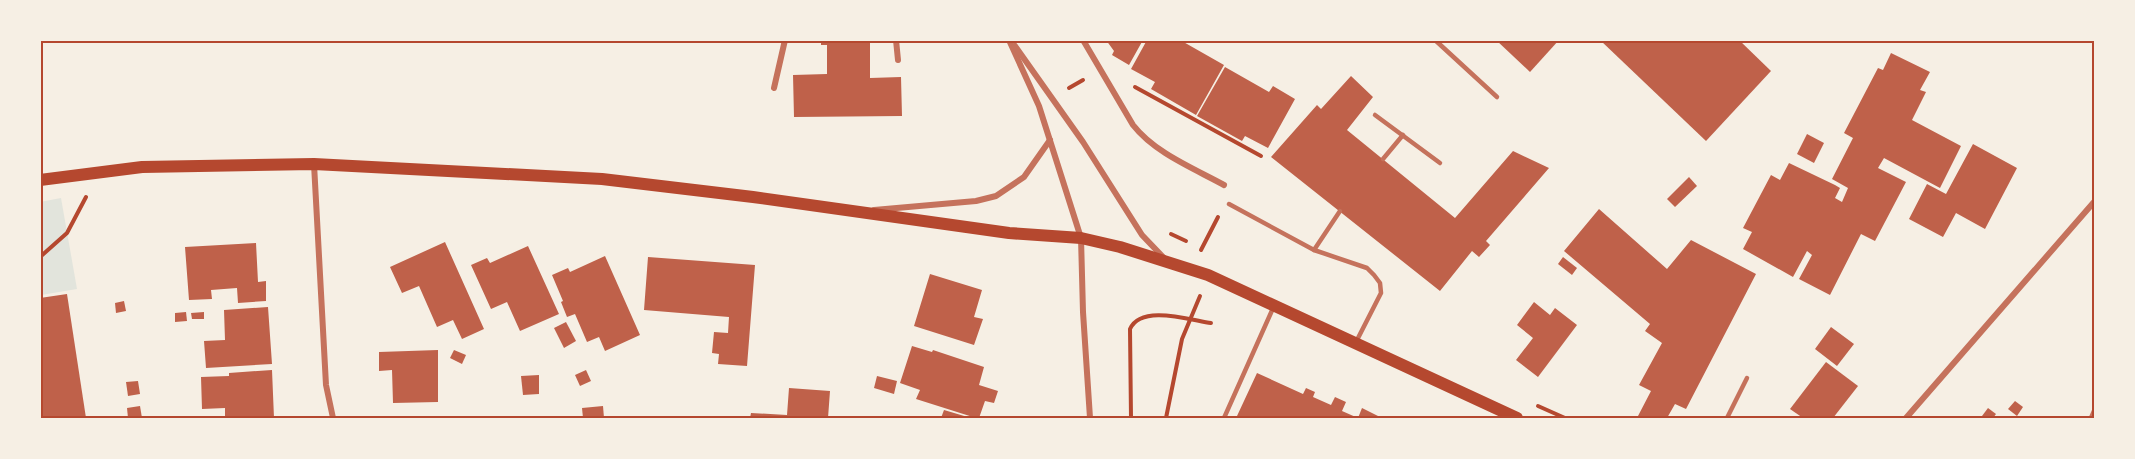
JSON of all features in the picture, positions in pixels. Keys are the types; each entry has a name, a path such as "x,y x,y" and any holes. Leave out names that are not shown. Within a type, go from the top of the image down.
{"main road":[{"path":"40,180 142,167 314,164 602,179 1009,233 1081,238 1120,247 1208,275 1517,418"}],"street":[{"path":"774,88 785,40"},
{"path":"896,40 898,60"},
{"path":"1010,40 1039,106 1081,238 1090,418"},
{"path":"1010,40 1083,142 1142,235 1170,263"},
{"path":"1083,40 1099,70 1140,134 1162,151 1224,185"},
{"path":"852,211 960,202 996,196 1024,177 1050,140"},
{"path":"314,164 326,385 333,418"},
{"path":"1906,418 2094,202"}],"lane":[{"path":"1435,40 1497,97"},
{"path":"1375,116 1440,164"},
{"path":"1383,159 1403,135"},
{"path":"1229,204 1314,250 1367,268 1380,284 1381,293 1355,342"},
{"path":"1314,250 1340,211"},
{"path":"1224,418 1274,305"},
{"path":"1727,418 1747,378"},
{"path":"2091,418 2094,411"}],"path":[{"path":"1061,80 1067,90 1099,70"},
{"path":"1131,84 1262,156"},
{"path":"40,257 67,232 99,172"},
{"path":"1191,270 1215,221 1229,204"},
{"path":"1166,231 1212,253"},
{"path":"1166,418 1182,339 1208,275"},
{"path":"1131,418 1130,329 1133,323 1137,319 1158,314 1211,323"},
{"path":"1533,404 1565,418"}],"shaded area":[{"path":"61,198 77,289 41,295 40,202"}],"building":[{"path":"821,40 870,40 870,78 901,77 902,116 794,117 793,75 827,74 827,45 821,45"},
{"path":"1106,40 1143,40 1129,65 1112,55 1114,51"},
{"path":"1147,40 1180,40 1224,65 1196,115 1151,89 1155,82 1131,69"},
{"path":"1496,40 1559,40 1530,72"},
{"path":"1600,40 1739,40 1771,71 1706,141"},
{"path":"1891,53 1930,72 1920,90 1926,92 1912,120 1961,146 1940,188 1884,158 1878,168 1906,182 1875,241 1861,234 1830,295 1799,279 1812,255 1807,251 1793,277 1743,249 1752,232 1743,228 1771,175 1780,180 1789,163 1840,188 1835,198 1842,202 1848,188 1832,179 1853,138 1844,133 1878,68 1883,70"},
{"path":"1225,67 1269,92 1273,86 1295,99 1268,148 1245,136 1242,141 1197,116"},
{"path":"1351,76 1373,97 1347,130 1455,218 1513,151 1549,168 1486,241 1490,245 1479,257 1472,251 1440,291 1271,157 1317,105 1321,109"},
{"path":"1807,134 1824,143 1814,163 1797,154"},
{"path":"1973,144 2017,168 1985,229 1956,213 1943,237 1909,219 1927,184 1946,194"},
{"path":"1689,177 1697,186 1675,207 1667,199"},
{"path":"1599,209 1667,269 1691,240 1756,274 1686,409 1675,404 1667,418 1638,416 1651,391 1639,385 1662,343 1645,331 1650,324 1564,251"},
{"path":"445,242 484,329 462,339 453,320 437,327 419,286 402,293 390,267"},
{"path":"256,243 258,282 266,281 266,301 238,303 237,288 211,290 212,299 189,300 185,247"},
{"path":"528,246 559,314 520,331 507,302 491,309 471,265 487,258 490,263"},
{"path":"605,256 640,335 605,351 599,337 587,342 575,314 567,317 552,275 568,268 570,272"},
{"path":"648,257 755,265 747,366 718,364 719,354 712,353 714,332 728,333 729,317 644,310"},
{"path":"1563,257 1577,268 1572,275 1558,264"},
{"path":"930,274 982,290 974,317 983,319 974,345 914,326"},
{"path":"67,294 86,418 40,418 40,298"},
{"path":"124,301 126,311 116,313 115,303"},
{"path":"1534,302 1550,315 1555,308 1577,325 1538,377 1516,360 1533,338 1517,325"},
{"path":"268,307 272,364 206,368 204,341 225,340 224,310"},
{"path":"186,312 187,321 175,322 175,313"},
{"path":"204,312 204,319 192,319 191,313"},
{"path":"566,322 576,341 564,348 554,328"},
{"path":"1831,327 1854,344 1837,366 1815,349"},
{"path":"912,346 932,352 933,350 984,367 979,385 998,391 994,403 985,401 979,418 976,418 916,399 920,390 900,383"},
{"path":"438,350 438,402 393,403 392,370 379,371 379,352"},
{"path":"454,350 466,355 462,364 450,358"},
{"path":"1826,362 1858,386 1833,418 1803,418 1790,409"},
{"path":"272,370 274,418 225,418 225,408 202,409 201,377"},
{"path":"586,370 591,381 580,386 575,375"},
{"path":"1257,373 1303,394 1306,388 1315,392 1313,397 1331,405 1335,397 1346,402 1342,411 1358,418 1242,418 1237,416"},
{"path":"539,375 539,394 523,395 521,376"},
{"path":"877,376 897,381 894,394 874,388"},
{"path":"138,381 140,394 128,396 126,382"},
{"path":"789,388 830,391 828,418 750,418 751,413 787,415"},
{"path":"2015,401 2023,407 2017,416 2008,409"},
{"path":"140,406 142,418 128,418 127,408"},
{"path":"603,406 604,418 583,418 582,408"},
{"path":"1362,408 1378,416 1377,418 1358,418"},
{"path":"1988,408 1996,414 1993,418 1982,416"},
{"path":"944,410 971,418 941,418"}]}
